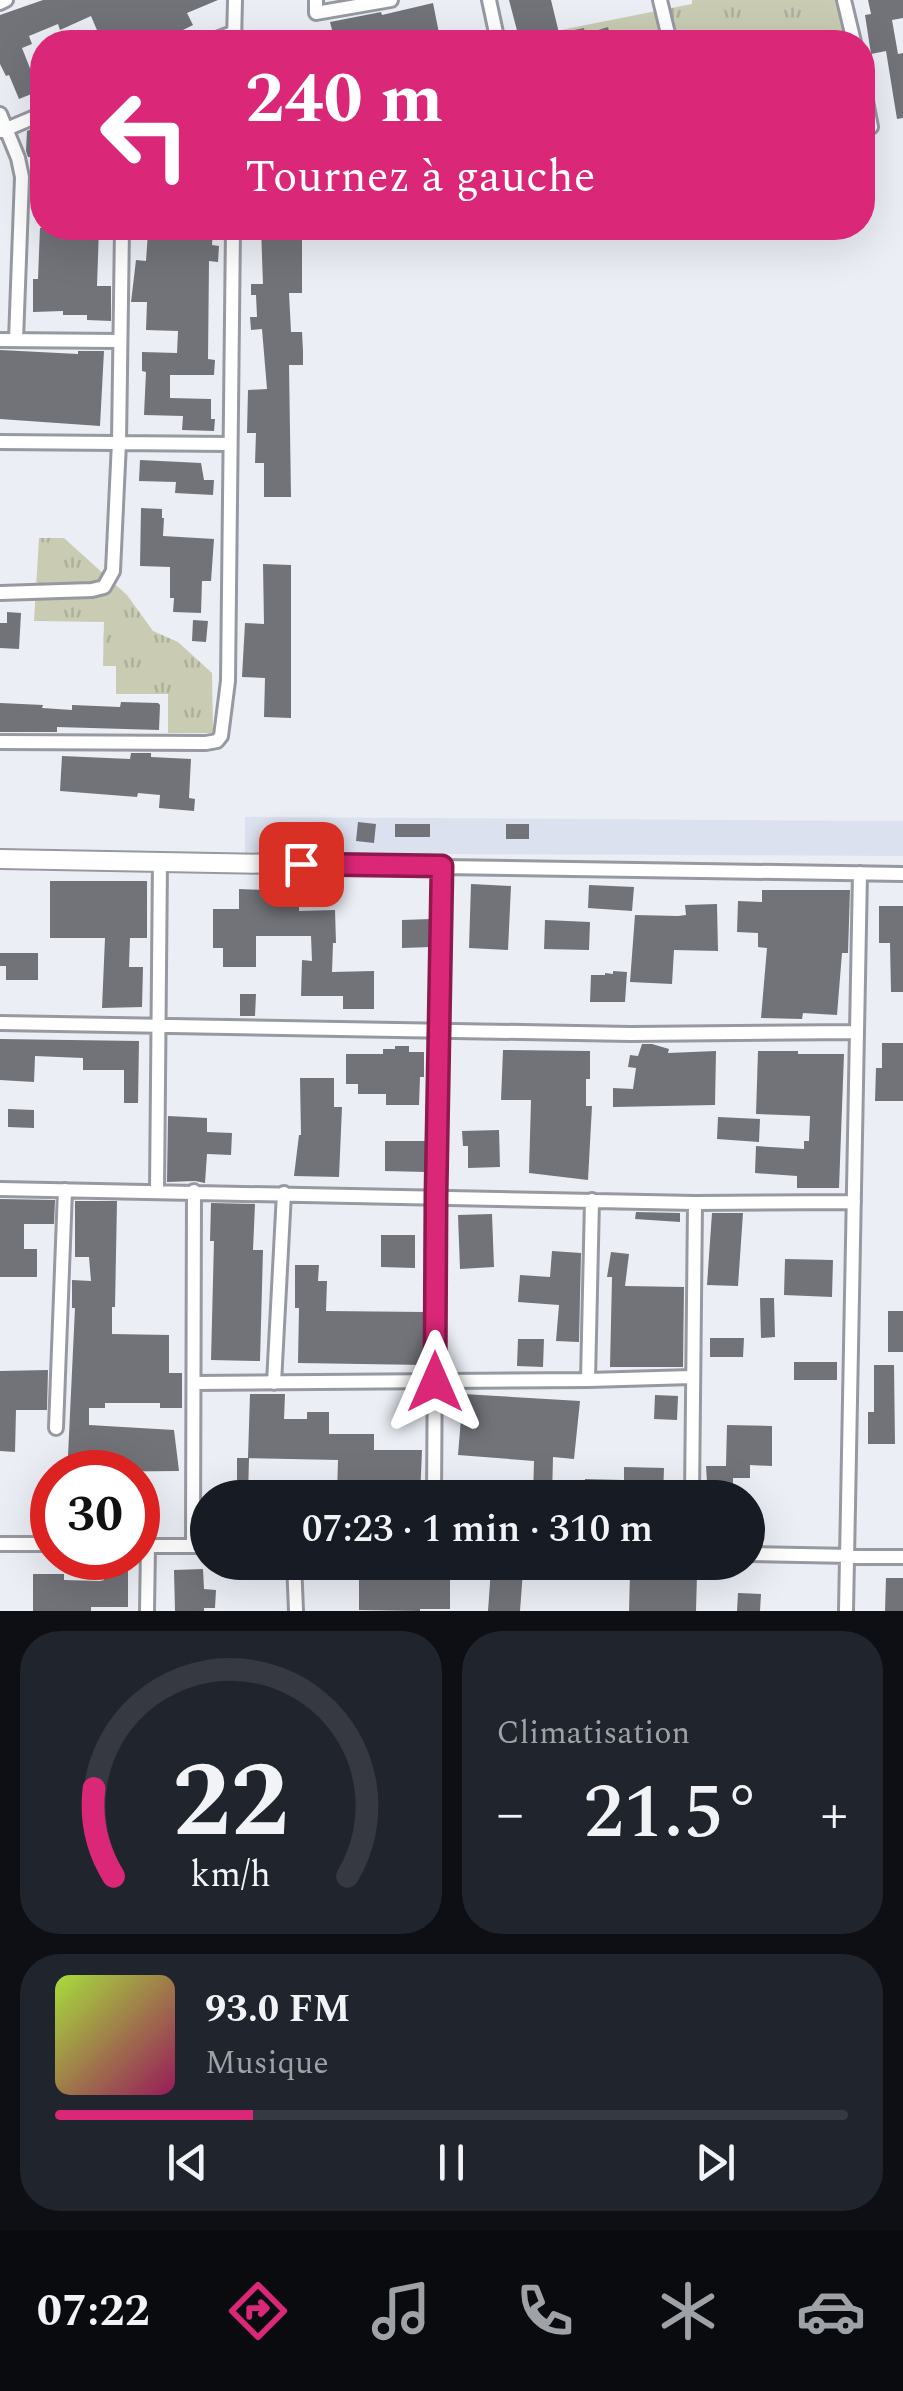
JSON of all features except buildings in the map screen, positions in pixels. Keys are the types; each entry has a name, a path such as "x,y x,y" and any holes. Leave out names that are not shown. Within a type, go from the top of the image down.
{"street":[{"path":"234,0 234,30"},
{"path":"316,0 316,13 390,0"},
{"path":"489,0 495,30"},
{"path":"660,0 667,30"},
{"path":"844,0 851,30"},
{"path":"0,114 22,178 16,340"},
{"path":"4,130 30,119"},
{"path":"0,593 64,592 104,586 113,571 120,442 122,240"},
{"path":"0,742 220,740 228,680 232,240"},
{"path":"0,340 120,341"},
{"path":"0,442 230,444"},
{"path":"0,858 903,874"},
{"path":"157,1192 160,860"},
{"path":"434,1480 442,866"},
{"path":"846,1611 860,874"},
{"path":"0,1023 631,1034 857,1032"},
{"path":"0,1189 854,1202"},
{"path":"56,1428 65,1190"},
{"path":"194,1191 198,1480"},
{"path":"274,1383 284,1193"},
{"path":"588,1380 592,1200"},
{"path":"692,1480 694,1202"},
{"path":"194,1384 692,1376"},
{"path":"0,1544 30,1544"},
{"path":"160,1546 190,1546"},
{"path":"765,1554 903,1556"},
{"path":"145,1580 147,1611"},
{"path":"295,1580 296,1611"}],"shaded area":[{"path":"245,817 903,821 903,856 245,853"}],"green space":[{"path":"692,0 840,0 847,30 561,30 692,4"},
{"path":"39,538 64,538 127,595 153,631 178,642 212,673 213,733 168,733 168,694 116,694 116,666 103,666 104,622 34,621"}],"route":[{"path":"301,864 442,866 435,1382"}]}
